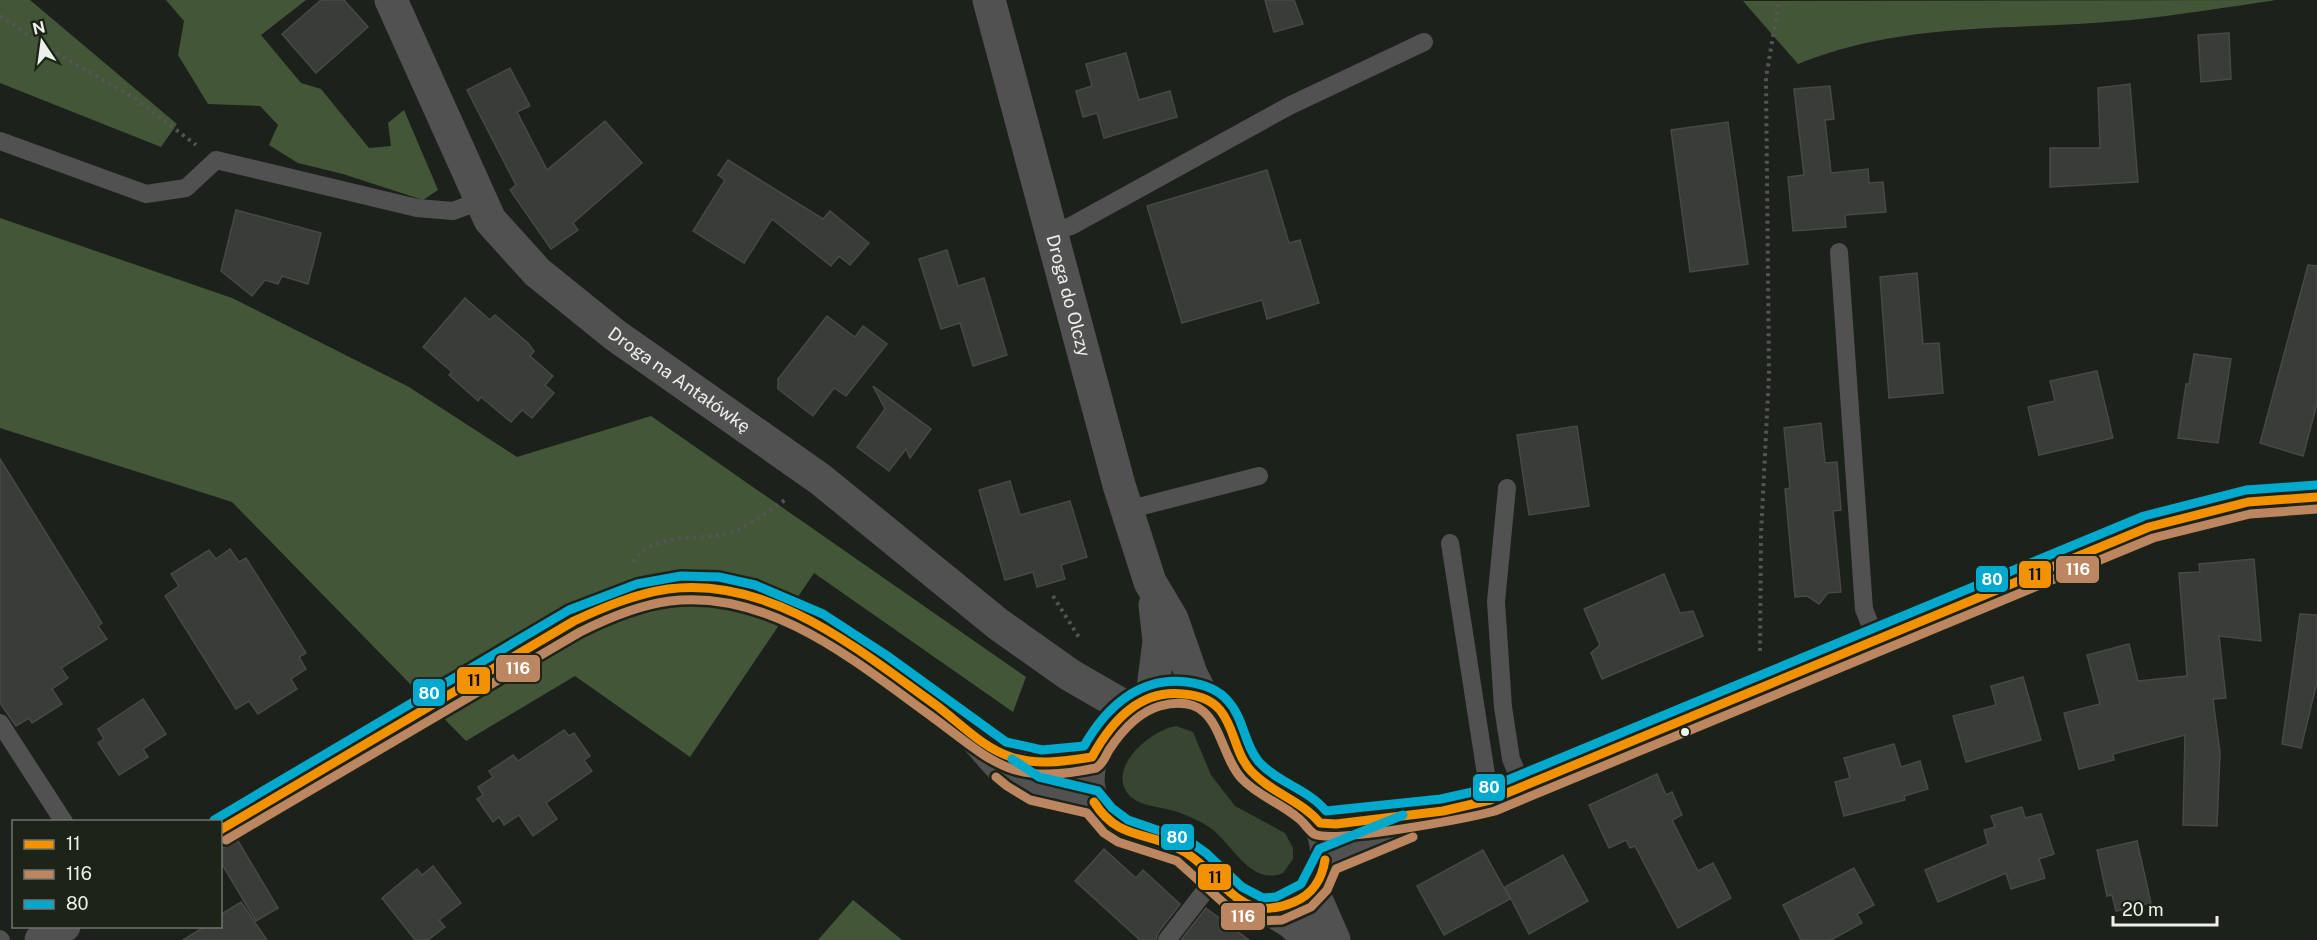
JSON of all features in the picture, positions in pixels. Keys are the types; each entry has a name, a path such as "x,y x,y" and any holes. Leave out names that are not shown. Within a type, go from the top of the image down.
{"street":[{"name":"Droga na Antałówkę","path":"392,0 490,220 509,243 573,304 820,479 998,624 1070,675 1141,702"},
{"name":"Droga do Olczy","path":"989,0 1127,510 1153,589 1158,641 1141,702"},
{"path":"1320,823 1336,824 1443,811 1490,800 1768,683 1946,614 2149,527 2240,504 2317,497"},
{"path":"222,829 567,625 621,601 679,588 733,591 791,611 829,632 956,719 985,745 998,763 1018,781 1046,793 1094,802"},
{"name":"Droga do Olczy","path":"1153,589 1172,619 1191,674 1203,698"},
{"name":"Droga na Antałówkę","path":"1070,675 1098,746"},
{"path":"985,745 1026,760 1056,762 1098,746 1141,702 1171,692 1203,698 1211,702 1223,715 1236,748 1250,769 1268,787 1308,809 1320,823 1325,840 1323,873 1312,890 1294,903 1271,910"},
{"path":"1098,746 1088,778 1098,811 1116,828 1140,839 1184,851 1243,904 1271,910 1291,922 1310,940"},
{"path":"1325,860 1443,811"},
{"path":"1312,890 1334,940"},
{"path":"41,940 62,928"}],"lane":[{"path":"1051,233 1071,226 1289,106 1424,42"},
{"path":"0,141 146,194 186,188 216,160 417,208 453,211 480,201"},
{"path":"1839,252 1864,609 1876,640"},
{"path":"1127,510 1259,476"},
{"path":"1507,488 1496,602 1503,707 1511,759 1523,787"},
{"path":"1450,543 1490,800"},
{"path":"0,723 63,820"},
{"path":"1167,940 1215,878"}],"path":[{"path":"1768,683 1760,654 1761,534 1769,374 1766,78 1779,0"},
{"path":"0,16 133,97 216,160"},
{"path":"629,570 646,547 684,537 732,532 794,494"},
{"path":"1053,596 1081,640"}],"green space":[{"path":"0,0 30,0 177,124 161,147 0,83"},
{"path":"166,0 306,0 261,35 301,83 321,89 369,148 391,146 388,123 404,110 438,190 423,200 343,174 298,163 269,145 278,125 260,106 208,104 178,55 184,21"},
{"path":"2276,0 2131,20 1921,34 1879,40 1838,50 1798,64 1743,1"},
{"path":"0,218 232,298 409,387 517,457 651,416 1026,677 1013,712 814,573 690,757 575,676 466,741 232,502 0,428"},
{"path":"1176,726 1193,732 1211,775 1235,806 1285,833 1293,848 1293,859 1283,873 1272,876 1253,870 1208,826 1180,813 1142,803 1128,794 1123,783 1123,773 1127,762 1144,742"},
{"path":"853,900 902,940 818,940"}],"building":[{"path":"321,0 344,0 368,27 316,73 282,34"},
{"path":"1265,0 1294,0 1303,24 1274,32"},
{"path":"2229,33 2231,79 2201,82 2198,35"},
{"path":"1126,53 1139,100 1170,91 1177,117 1104,138 1097,113 1083,117 1076,91 1092,86 1086,64"},
{"path":"510,68 530,106 517,112 547,170 605,121 642,163 573,223 578,230 551,249 510,190 516,185 467,90"},
{"path":"2130,84 2138,182 2050,187 2050,148 2100,148 2098,88"},
{"path":"1830,86 1834,119 1825,120 1831,173 1868,169 1869,183 1883,182 1886,212 1845,215 1846,227 1793,231 1788,177 1804,175 1794,89"},
{"path":"1728,122 1748,264 1690,272 1671,130"},
{"path":"728,160 823,219 830,211 869,243 850,265 839,256 831,266 772,219 744,263 693,231 725,180 718,175"},
{"path":"1267,170 1289,243 1300,240 1319,303 1267,319 1262,300 1182,323 1147,206"},
{"path":"236,210 321,233 308,284 282,276 278,284 265,280 252,296 221,271"},
{"path":"947,250 958,286 984,278 1007,355 973,366 960,323 941,329 919,259"},
{"path":"2308,265 2317,266 2317,404 2303,456 2260,443"},
{"path":"1917,273 1923,344 1939,343 1943,393 1889,398 1880,277"},
{"path":"465,298 490,320 495,315 528,343 534,351 530,356 553,376 545,385 554,393 532,418 522,410 511,422 481,397 478,401 449,375 452,372 423,347"},
{"path":"827,316 855,337 863,326 887,344 846,396 834,388 813,416 778,389 778,379"},
{"path":"2194,354 2231,359 2218,443 2178,438 2186,384 2189,384"},
{"path":"2097,371 2113,438 2039,455 2028,407 2055,401 2050,381"},
{"path":"873,386 931,429 910,458 906,449 889,471 857,447 885,409"},
{"path":"1821,423 1825,463 1837,462 1841,510 1833,511 1841,592 1828,593 1819,604 1807,596 1795,597 1785,489 1790,488 1784,428"},
{"path":"1577,426 1589,506 1529,515 1517,435"},
{"path":"0,459 102,623 98,626 107,639 61,668 68,678 52,689 62,704 32,723 29,718 16,726 0,703"},
{"path":"1010,481 1020,515 1070,501 1087,557 1061,565 1065,579 1037,587 1033,572 1005,580 979,490"},
{"path":"230,549 239,562 246,558 306,653 299,657 306,669 291,679 297,689 258,714 249,701 236,709 165,596 179,586 171,574 209,550 216,559"},
{"path":"2254,559 2261,641 2219,636 2226,698 2213,699 2220,753 2217,826 2183,825 2185,735 2113,754 2114,760 2079,769 2064,713 2100,704 2087,655 2129,644 2138,681 2187,676 2179,573 2200,572 2199,564"},
{"path":"1664,574 1680,613 1693,611 1703,636 1602,679 1591,653 1600,645 1584,609"},
{"path":"2300,614 2317,615 2317,682 2301,748 2282,744"},
{"path":"2023,677 2041,740 1966,762 1953,716 1996,705 1991,686"},
{"path":"143,699 166,734 143,749 148,757 119,775 98,743 104,739 98,729"},
{"path":"564,730 569,736 574,733 590,756 584,760 592,771 546,803 557,819 533,836 519,815 504,825 499,817 493,822 477,799 483,795 478,787 493,777 489,771 513,755 518,761"},
{"path":"1894,744 1901,767 1920,761 1928,789 1904,796 1905,800 1844,816 1835,782 1850,778 1844,758"},
{"path":"1657,774 1666,795 1672,792 1682,815 1672,820 1698,871 1713,863 1731,898 1678,928 1635,846 1630,848 1626,840 1609,848 1589,805"},
{"path":"2022,807 2025,818 2041,814 2054,854 2039,859 2045,878 2011,889 2006,873 1938,902 1925,870 1988,844 1984,830 1995,827 1991,816"},
{"path":"238,841 278,908 256,921 222,864 222,848"},
{"path":"2137,841 2151,903 2116,911 2112,895 2107,896 2097,850"},
{"path":"1104,849 1136,878 1143,870 1180,904 1158,933 1156,940 1140,940 1075,881"},
{"path":"1483,850 1510,899 1444,935 1417,886"},
{"path":"1563,855 1588,901 1529,934 1505,887"},
{"path":"433,866 461,903 439,920 445,927 428,940 415,940 382,898 417,869 422,875"},
{"path":"1854,868 1874,905 1857,914 1862,923 1831,940 1801,940 1783,905"},
{"path":"241,902 267,940 183,940 202,928 222,928 222,914"},
{"path":"1206,908 1249,940 1181,940"}],"transit line":[{"name":"80","path":"214,820 569,610 637,584 681,576 719,577 755,585 823,614 886,655 1006,742 1042,750 1084,746 1103,719 1126,697 1154,684 1170,681 1187,682 1209,688 1224,697 1237,715 1250,748 1259,762 1275,775 1311,797 1326,811 1441,799 1486,789 2144,516 2246,490 2316,485"},
{"name":"11","path":"222,829 574,621 644,594 668,589 706,588 742,594 776,605 810,620 873,660 990,747 1011,757 1041,762 1092,757 1108,732 1128,710 1153,697 1168,694 1188,695 1203,698 1216,706 1225,717 1242,757 1251,771 1259,779 1304,808 1320,823 1336,824 1443,811 1490,800 2149,527 2248,502 2317,497"},
{"name":"116","path":"226,840 580,632 612,617 646,606 670,601 707,600 742,606 777,618 810,634 873,674 989,758 1023,772 1067,773 1096,768 1119,736 1137,718 1160,706 1180,703 1195,706 1206,714 1214,725 1233,767 1242,779 1291,813 1314,834 1347,836 1402,829 1495,811 2153,538 2250,514 2317,509"},
{"name":"80","path":"1012,759 1039,777 1098,791 1112,808 1128,820 1189,841 1206,853 1242,887 1263,898 1276,897 1301,884 1319,849 1403,815"},
{"name":"116","path":"996,777 1030,800 1087,813 1104,833 1118,842 1177,861 1227,906 1242,916 1258,921 1282,920 1311,907 1327,890 1336,869 1413,837"},
{"name":"11","path":"1094,802 1114,824 1124,830 1158,840 1183,851 1233,894 1245,903 1259,908 1275,908 1294,902 1306,895 1319,880 1325,860"}]}
